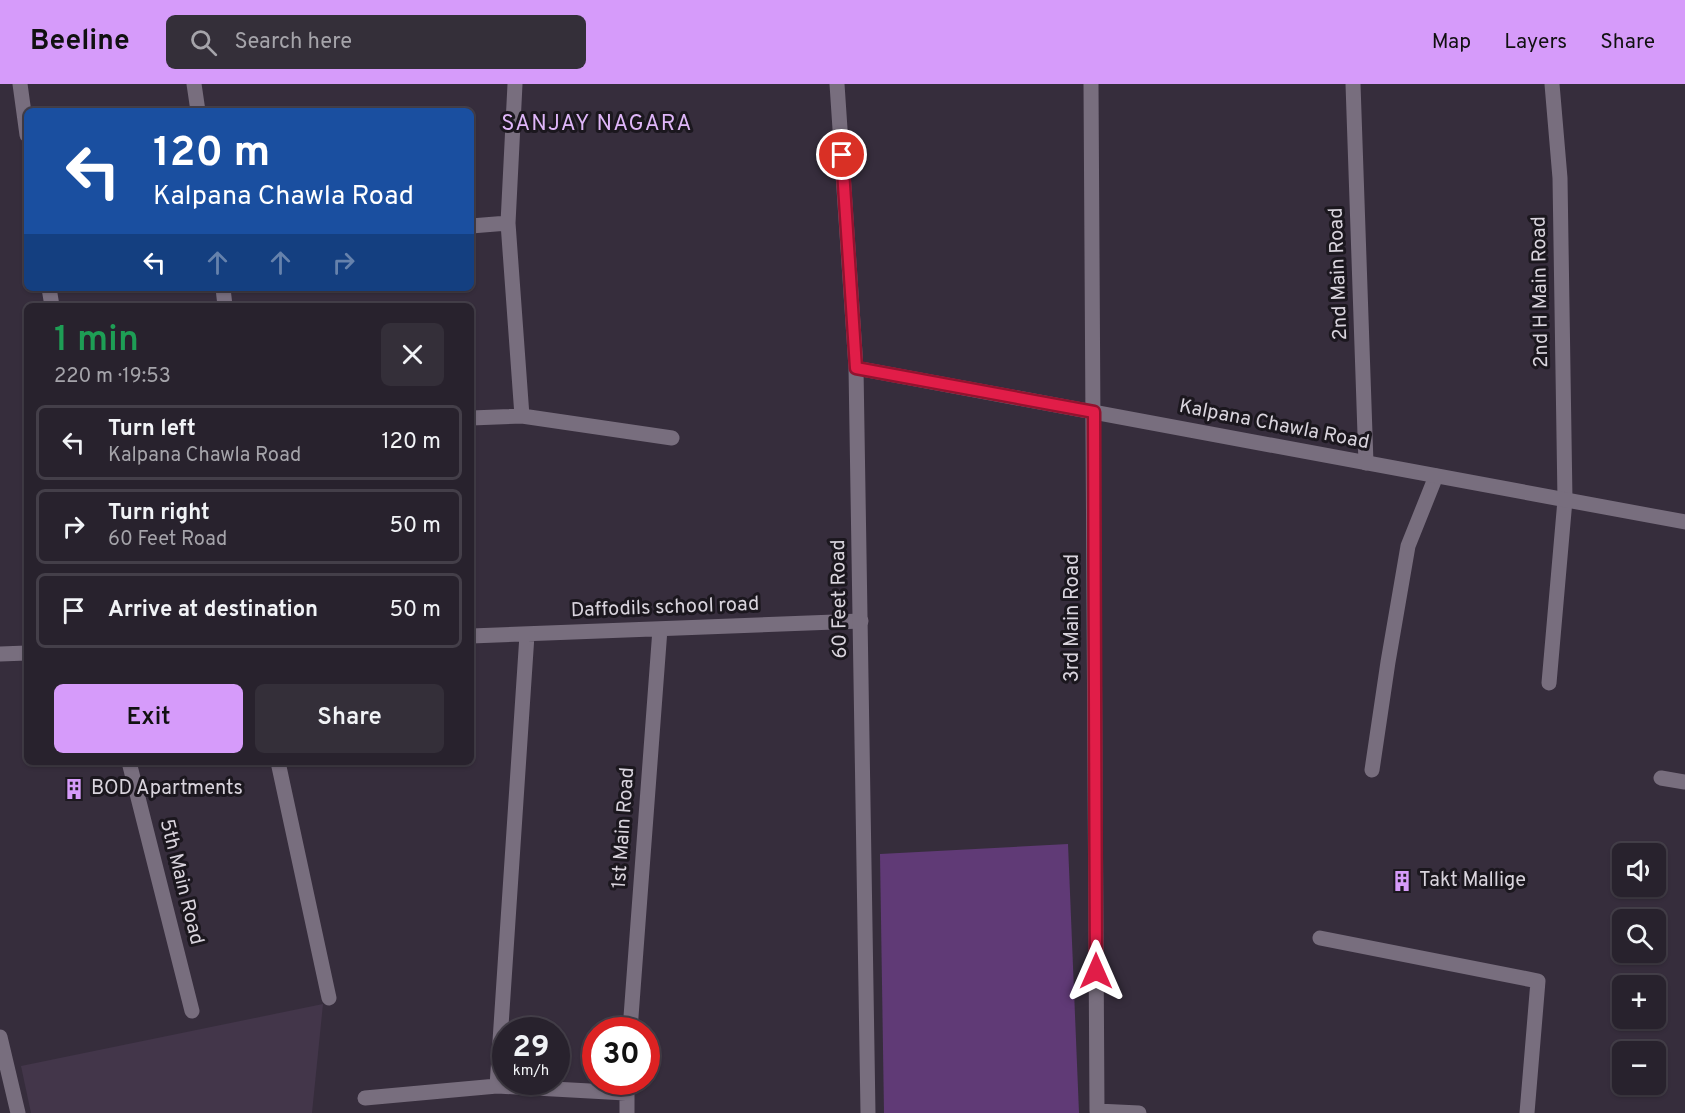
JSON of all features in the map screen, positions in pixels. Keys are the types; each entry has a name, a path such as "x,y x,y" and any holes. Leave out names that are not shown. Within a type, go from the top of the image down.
{"street":[{"path":"20,84 24,113"},
{"path":"194,84 198,108"},
{"path":"515,84 508,223 522,416"},
{"name":"60 Feet Road","path":"837,84 856,368 868,1113"},
{"name":"3rd Main Road","path":"1091,84 1097,1111 1138,1113"},
{"name":"2nd Main Road","path":"1353,84 1366,463"},
{"name":"2nd H Main Road","path":"1550,683 1565,500 1560,178 1552,84"},
{"path":"474,226 508,223"},
{"name":"Kalpana Chawla Road","path":"856,368 1685,522"},
{"path":"474,417 522,416 672,438"},
{"path":"1372,770 1408,546 1436,476"},
{"name":"Daffodils school road","path":"474,636 861,621"},
{"name":"1st Main Road","path":"631,1017 660,629"},
{"path":"502,1017 527,635"},
{"path":"0,654 24,653"},
{"name":"5th Main Road","path":"130,765 192,1011"},
{"path":"279,765 329,998"},
{"path":"1661,778 1685,782"},
{"path":"1320,938 1538,981 1527,1113"},
{"path":"0,1037 18,1113"},
{"path":"365,1098 492,1086"},
{"path":"626,1095 627,1113"}],"shaded area":[{"path":"1068,844 1079,1113 884,1113 880,854"},
{"path":"323,1004 312,1113 31,1113 21,1066"}],"place":[{"name":"BOD Apartments","path":"74,789"},
{"name":"Takt Mallige","path":"1402,881"}],"district":[{"name":"SANJAY NAGARA","path":"597,124"}],"route":[{"path":"842,155 856,368 1094,412 1096,971"}]}
